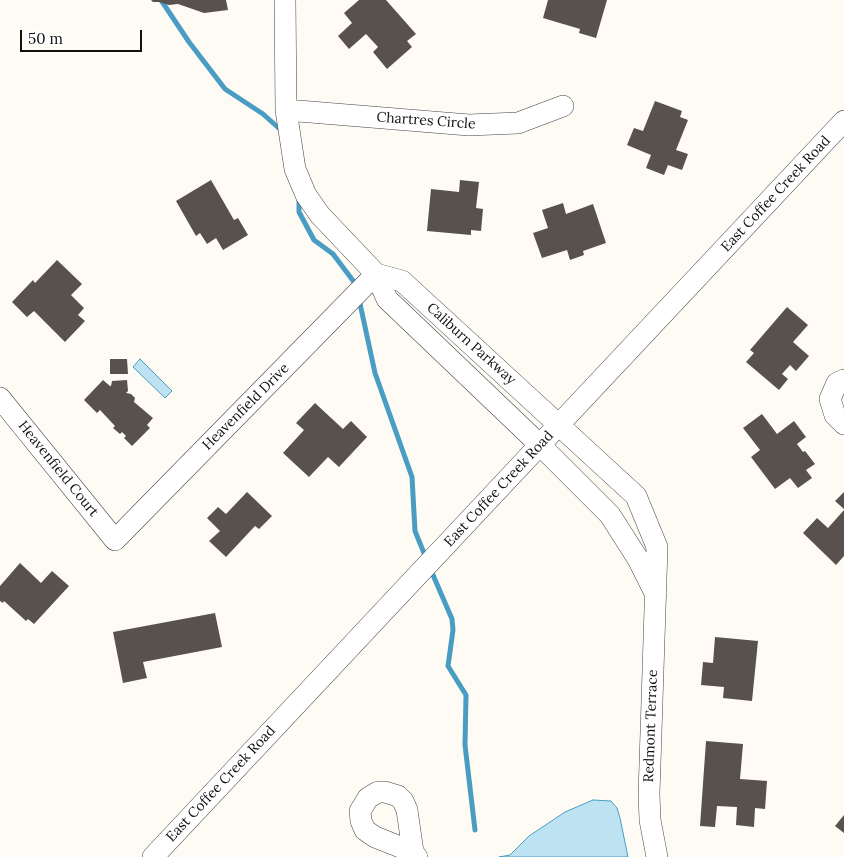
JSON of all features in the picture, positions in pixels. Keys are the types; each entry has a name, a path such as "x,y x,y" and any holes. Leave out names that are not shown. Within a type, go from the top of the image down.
{"street":[{"name":"Caliburn Parkway","path":"285,0 286,110 295,169 306,196 326,222 376,274 387,299 540,445"},
{"name":"Chartres Circle","path":"286,110 469,125 518,123 563,106"},
{"name":"East Coffee Creek Road","path":"153,857 844,122"},
{"name":"Caliburn Parkway","path":"376,274 402,281 559,425"},
{"name":"Heavenfield Drive","path":"115,540 376,274"},
{"path":"421,331 437,313"},
{"path":"473,381 492,363"},
{"path":"844,380 838,383 830,399 835,415 844,424"},
{"name":"Heavenfield Court","path":"0,398 115,540"},
{"name":"Redmont Terrace","path":"559,425 636,496 656,547 656,595 648,794 650,820 657,857"},
{"name":"Redmont Terrace","path":"540,445 610,515 638,559 656,595"},
{"path":"610,515 636,496"}],"water":[{"path":"140,359 172,391 165,398 133,367"},
{"path":"593,800 611,801 617,808 628,857 499,857 510,855 529,836 565,812"}],"building":[{"path":"151,0 226,0 228,10 204,13 178,4 169,5"},
{"path":"359,0 386,0 416,34 407,41 412,47 387,69 373,52 378,47 366,34 349,49 338,36 352,23 344,13"},
{"path":"548,0 607,0 596,38 579,33 580,29 543,18"},
{"path":"655,101 682,111 680,117 688,120 676,150 688,154 682,170 668,165 664,175 646,168 651,155 627,145 634,128 643,131"},
{"path":"211,180 234,220 238,218 248,235 223,250 216,238 207,244 200,233 196,236 176,201"},
{"path":"460,180 479,182 476,208 483,209 481,231 471,230 471,235 427,231 431,189 459,192"},
{"path":"563,203 566,214 593,204 606,243 583,251 584,255 570,260 567,250 542,258 533,233 548,228 542,210"},
{"path":"57,260 82,284 71,295 84,308 78,315 85,321 65,342 34,311 27,317 12,302 33,280 35,283"},
{"path":"787,307 808,325 793,342 809,356 796,371 790,365 782,374 788,379 779,390 746,362 754,353 750,350"},
{"path":"110,359 127,359 128,374 110,374"},
{"path":"103,380 111,386 112,381 127,380 128,391 126,393 131,394 135,398 134,402 153,418 147,425 150,428 132,446 124,438 126,436 122,432 120,434 113,428 115,426 100,410 97,413 84,400"},
{"path":"315,403 343,429 351,421 367,437 339,467 328,457 309,477 283,453 304,430 296,423"},
{"path":"762,414 777,434 794,421 806,437 797,444 815,464 806,470 812,478 798,488 790,478 775,489 751,457 760,450 743,428"},
{"path":"247,492 272,516 259,529 255,526 226,557 209,541 220,531 207,518 218,507 226,514"},
{"path":"844,492 844,509 835,501"},
{"path":"844,510 844,556 836,565 803,533 817,518 828,528"},
{"path":"20,563 41,583 52,571 69,586 34,624 28,619 26,621 4,601 3,603 0,601 0,586"},
{"path":"215,613 222,647 143,662 147,678 123,683 113,632"},
{"path":"715,637 758,641 752,701 723,698 724,687 701,685 703,662 713,663"},
{"path":"706,741 743,744 740,779 767,781 765,809 755,808 754,827 736,825 737,807 717,806 715,827 700,826"},
{"path":"844,815 844,833 835,826"}],"waterway":[{"path":"161,0 189,42 225,89 263,114 282,131"},
{"path":"299,199 299,212 314,240 333,254 357,286"},
{"path":"359,299 375,373 412,477 415,531 426,558"},
{"path":"430,568 452,619 453,630 448,666 466,695 465,745 475,830"}]}
